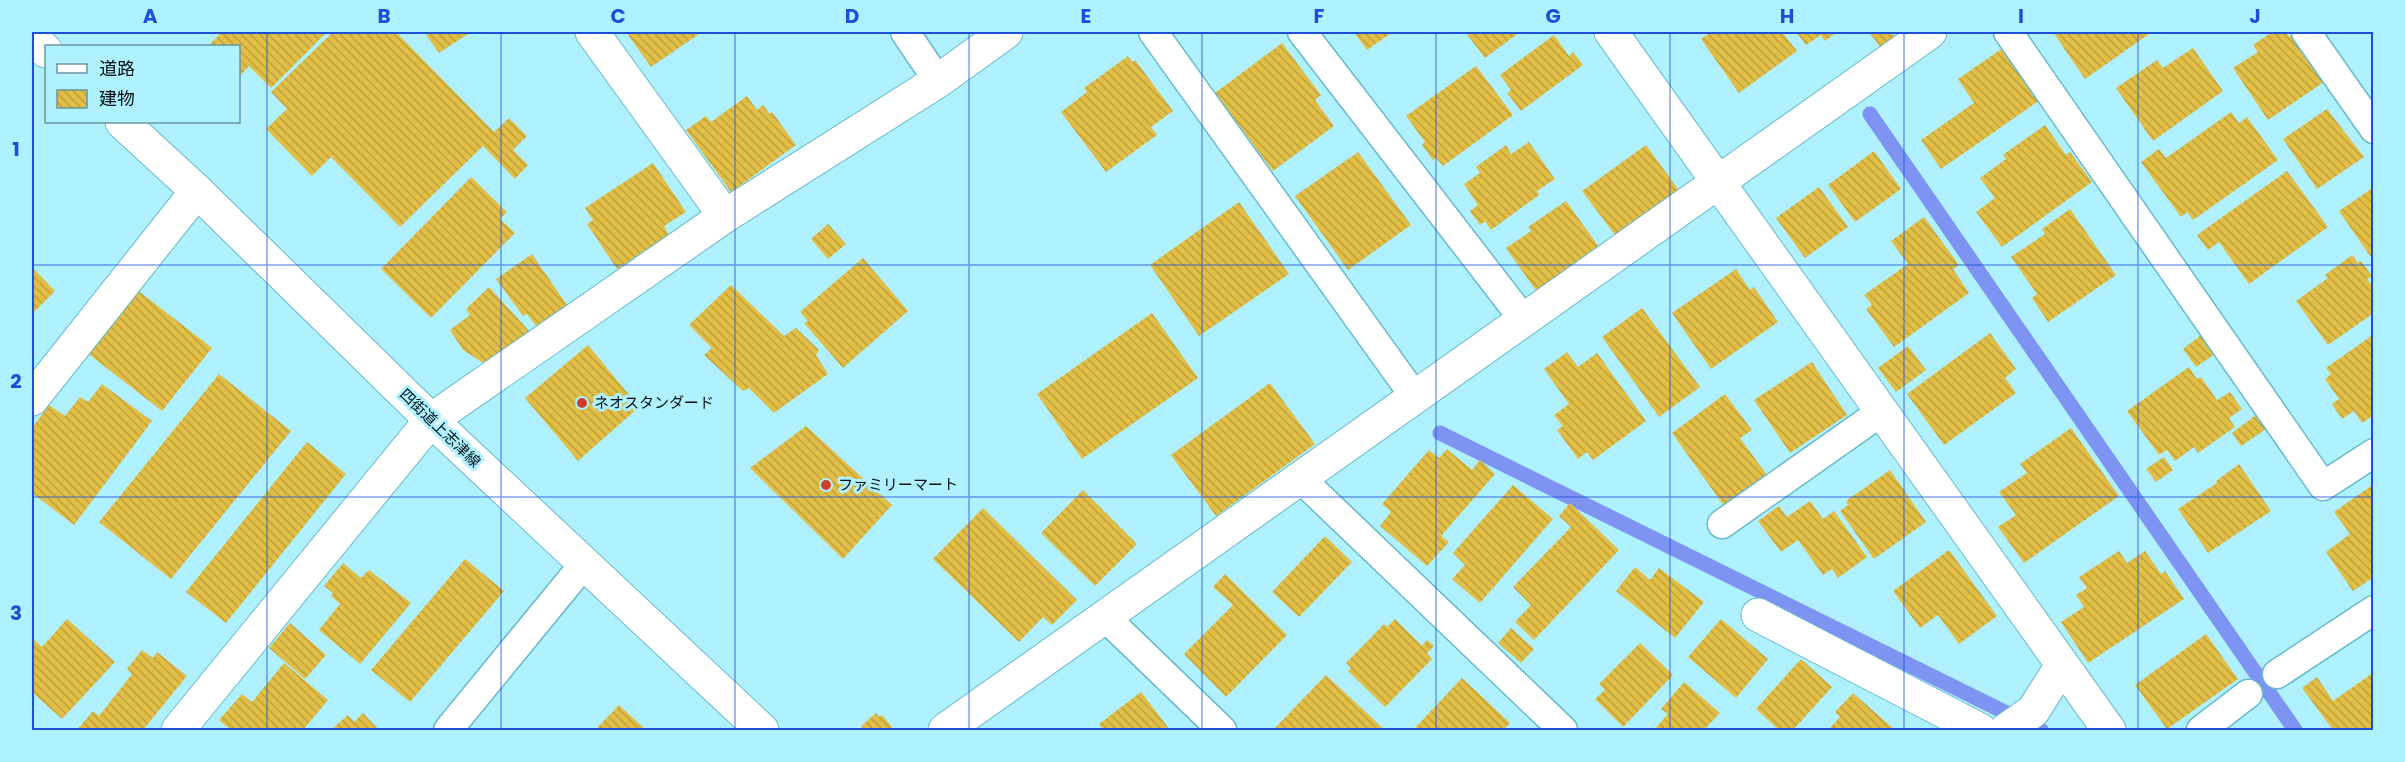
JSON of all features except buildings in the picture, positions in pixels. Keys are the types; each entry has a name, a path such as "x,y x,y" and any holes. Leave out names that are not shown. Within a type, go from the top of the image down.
{"street":[{"path":"592,32 725,216"},
{"path":"178,730 431,420 725,216 938,81 1006,32"},
{"path":"1611,32 2061,667 2109,730"},
{"path":"945,730 1930,32"},
{"path":"32,37 45,50"},
{"name":"四街道上志津線","path":"123,123 197,191 431,420 762,730"},
{"path":"32,399 197,191"},
{"path":"1758,615 1980,730"},
{"path":"2006,730 2033,711 2061,667"}],"lane":[{"path":"905,32 938,81"},
{"path":"1153,32 1415,397"},
{"path":"1302,32 1524,320"},
{"path":"2008,32 2323,486 2373,453"},
{"path":"2306,32 2373,129"},
{"path":"1722,524 1881,412"},
{"path":"1300,478 1563,730"},
{"path":"448,730 584,564"},
{"path":"2277,674 2373,610"},
{"path":"1105,617 1222,730"},
{"path":"2200,730 2248,694"}],"waterway":[{"path":"1870,114 2295,730"},
{"path":"1440,433 2041,730"}],"place":[{"name":"ネオスタンダード","path":"582,403"},
{"name":"ファミリーマート","path":"826,485"}]}
